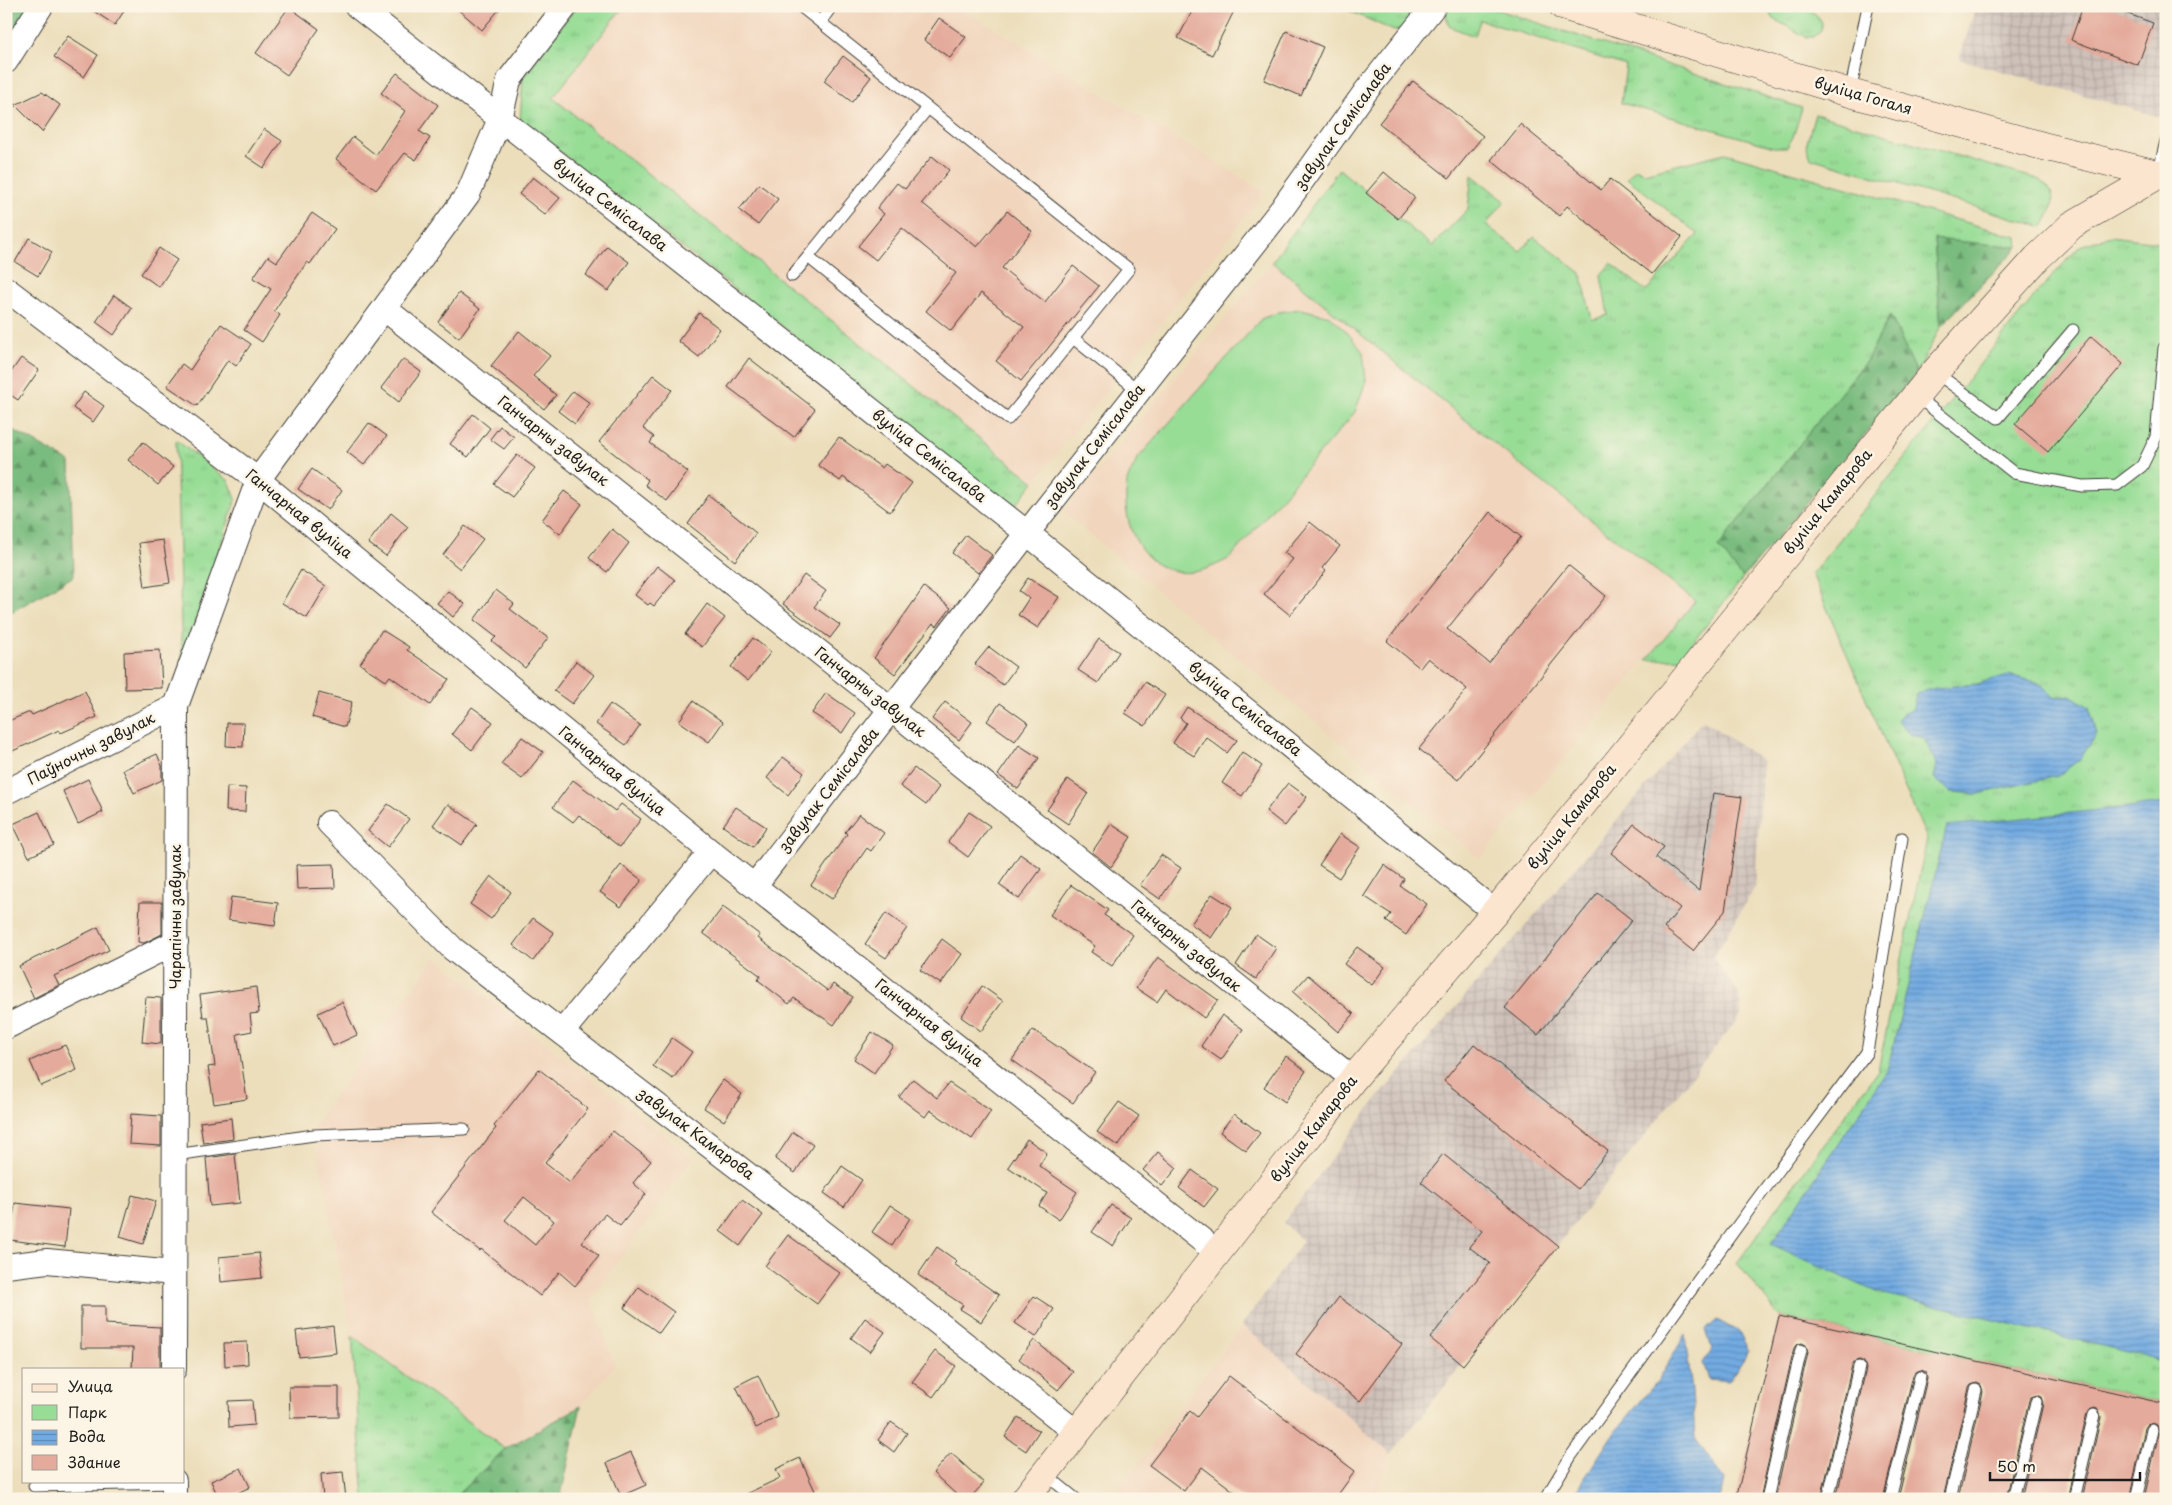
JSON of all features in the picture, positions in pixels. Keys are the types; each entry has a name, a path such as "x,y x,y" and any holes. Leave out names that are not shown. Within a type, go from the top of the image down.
{"street":[{"path":"6,61 41,6"},
{"name":"вуліца Семісалава","path":"357,6 1027,533 1495,912"},
{"path":"258,480 468,194 500,119 509,80 566,6"},
{"name":"завулак Семісалава","path":"755,885 1027,533 1281,210 1366,90 1434,6"},
{"name":"вуліца Гогаля","path":"1563,6 1850,93 2043,146 2162,176"},
{"name":"вуліца Камарова","path":"1025,1499 1353,1080 1495,912 1934,372 2037,258 2072,225 2162,176"},
{"name":"Ганчарная вуліца","path":"6,290 258,480 710,852 755,885 1218,1252"},
{"name":"Ганчарны завулак","path":"385,309 892,709 1353,1080"},
{"name":"Чарапічны завулак","path":"174,1368 176,706 258,480"},
{"name":"Паўночны завулак","path":"6,792 176,706"},
{"name":"завулак Камарова","path":"328,823 453,949 846,1250 1076,1432"},
{"path":"562,1032 710,852"},
{"path":"6,1027 176,942"},
{"path":"6,1266 47,1261 174,1274"}],"lane":[{"path":"800,6 1129,269 1008,418 808,257"},
{"path":"820,21 832,6"},
{"path":"1850,93 1868,6"},
{"path":"792,276 928,108"},
{"path":"2162,176 2166,141"},
{"path":"1934,372 1998,418 2073,330"},
{"path":"1074,338 1139,391"},
{"path":"1915,395 2014,474 2082,486 2117,485 2142,466 2161,438 2164,348 2166,348"},
{"path":"1545,1499 1571,1456 1749,1210 1867,1052 1902,838"},
{"path":"175,1154 314,1135 464,1129"},
{"path":"1767,1499 1801,1350"},
{"path":"1828,1499 1859,1367"},
{"path":"1890,1499 1920,1377"},
{"path":"1950,1499 1976,1390"},
{"path":"2012,1499 2036,1402"},
{"path":"2074,1499 2094,1415"},
{"path":"2136,1499 2152,1430"},
{"path":"1044,1473 1076,1499"},
{"path":"34,1486 174,1488"}],"shaded area":[{"path":"624,6 957,6 1265,192 1034,482 552,98"},
{"path":"1976,6 2166,6 2166,119 1959,59"},
{"path":"1272,262 1522,466 1695,601 1480,859 1063,512"},
{"path":"1703,720 1763,761 1755,887 1713,958 1739,993 1741,1015 1391,1454 1242,1325 1303,1241 1283,1223 1374,1102"},
{"path":"435,957 693,1158 591,1299 615,1366 581,1406 505,1449 352,1336 313,1127"},
{"path":"1242,1325 1391,1454 1376,1499 1112,1499"}],"green space":[{"path":"6,6 31,6 6,47"},
{"path":"577,6 624,6 553,98 1034,482 1013,508 520,120 523,77"},
{"path":"1339,6 1422,6 1403,29 1394,31"},
{"path":"1449,6 1486,6 1802,108 1793,137 1787,147 1774,147 1621,103 1626,66 1480,20 1475,36 1450,27 1446,16"},
{"path":"1772,6 1800,8 1814,13 1822,23 1821,30 1813,37 1806,37 1772,18 1770,13"},
{"path":"1815,114 2040,180 2046,185 2052,196 2053,202 2050,214 2043,227 1811,158 1806,146"},
{"path":"1725,153 2017,237 2018,247 1934,240 1941,326 1917,373 1890,315 1867,360 1718,547 1743,578 1680,659 1647,660 1695,601 1522,466 1272,262 1339,169 1432,246 1468,209 1472,175 1505,201 1486,225 1520,251 1534,237 1581,273 1592,320 1608,315 1601,275 1611,263 1646,291 1698,234 1627,178 1636,168 1644,173"},
{"path":"2110,236 2166,243 2166,1404 1779,1316 1737,1263 1878,1070 1927,839 1812,574 2037,293 2080,246"},
{"path":"1934,239 2018,247 1941,326"},
{"path":"1301,309 1330,316 1346,331 1363,352 1366,381 1355,412 1230,558 1199,571 1185,573 1166,569 1145,554 1132,532 1128,519 1126,507 1127,482 1138,458 1261,319 1279,312"},
{"path":"1890,315 1917,373 1743,578 1718,547 1867,360"},
{"path":"6,426 70,462 74,576 6,615"},
{"path":"176,440 229,481 236,499 182,661"},
{"path":"352,1336 505,1449 453,1499 364,1499"},
{"path":"581,1406 560,1499 453,1499 505,1449"}],"water":[{"path":"2008,675 2040,683 2053,697 2070,695 2089,707 2097,734 2080,759 2058,776 1978,794 1951,792 1934,778 1937,764 1924,738 1909,734 1897,720 1902,714 1912,710 1917,693 1936,688 1977,684"},
{"path":"2166,803 2166,1364 2136,1354 1876,1292 1771,1244 1887,1071 1947,826"},
{"path":"1717,1320 1739,1332 1749,1351 1729,1381 1709,1379 1703,1363 1712,1349 1706,1330"},
{"path":"1685,1335 1692,1391 1695,1438 1724,1480 1720,1499 1571,1499 1611,1437 1659,1379"}],"building":[{"path":"86,6 127,6 115,25"},
{"path":"454,6 502,6 482,30"},
{"path":"1195,6 1224,6 1234,11 1212,55 1178,38"},
{"path":"2083,6 2106,6 2153,23 2138,65 2071,40"},
{"path":"289,7 319,29 287,75 256,53"},
{"path":"939,18 966,37 950,58 924,40"},
{"path":"1286,31 1323,47 1301,96 1264,80"},
{"path":"68,36 98,55 84,77 54,57"},
{"path":"843,56 871,77 852,102 824,81"},
{"path":"397,73 438,105 419,131 430,138 416,160 405,153 376,190 336,159 353,137 376,155 405,111 381,93"},
{"path":"1413,81 1483,136 1449,178 1379,123"},
{"path":"42,92 60,105 42,132 15,105"},
{"path":"1520,124 1601,190 1610,179 1682,237 1652,274 1567,206 1559,216 1491,160"},
{"path":"264,129 282,141 264,168 246,156"},
{"path":"932,156 949,170 922,203 977,247 1007,211 1032,231 1002,268 1045,302 1073,266 1099,286 1021,381 996,361 1024,327 981,293 951,331 926,311 956,273 902,228 876,260 858,246 884,214 877,208 897,183 905,189"},
{"path":"1384,172 1415,198 1398,219 1366,193"},
{"path":"533,177 560,198 545,215 519,194"},
{"path":"759,184 778,199 758,225 739,210"},
{"path":"312,213 335,229 310,264 307,262 274,311 280,315 262,342 244,330 271,289 253,278 268,256 277,262"},
{"path":"29,238 52,252 38,276 15,262"},
{"path":"607,246 629,262 608,291 586,275"},
{"path":"159,248 177,260 159,287 141,274"},
{"path":"459,293 480,309 459,338 438,322"},
{"path":"114,295 132,308 114,335 96,322"},
{"path":"699,313 720,329 699,357 678,341"},
{"path":"221,324 251,344 236,366 228,360 197,406 167,386 182,364 190,370"},
{"path":"519,331 550,356 533,376 556,395 544,409 491,366"},
{"path":"2091,336 2123,364 2048,452 2015,424"},
{"path":"21,358 39,370 18,400 6,392 6,379"},
{"path":"749,358 815,409 794,437 728,387"},
{"path":"403,359 421,372 399,402 381,388"},
{"path":"653,375 672,390 643,428 654,437 650,443 688,472 667,501 645,485 648,480 599,442"},
{"path":"573,391 590,403 575,424 558,411"},
{"path":"84,392 104,406 93,422 73,408"},
{"path":"473,414 490,428 468,457 450,444"},
{"path":"369,423 387,436 364,465 347,452"},
{"path":"500,426 514,437 504,449 490,439"},
{"path":"839,437 882,468 885,464 912,483 890,512 843,477 840,481 818,465"},
{"path":"143,442 173,467 158,485 128,460"},
{"path":"517,455 535,468 512,497 494,484"},
{"path":"312,469 342,490 328,510 298,489"},
{"path":"564,491 582,504 560,534 542,520"},
{"path":"709,495 756,533 735,561 688,524"},
{"path":"1490,512 1521,537 1447,629 1489,663 1568,565 1606,596 1458,780 1419,749 1467,689 1428,658 1420,668 1387,641"},
{"path":"391,513 408,527 386,556 368,543"},
{"path":"1310,522 1340,546 1322,568 1326,571 1290,615 1264,594 1293,559 1284,553"},
{"path":"465,526 483,539 460,569 443,555"},
{"path":"612,529 629,543 607,572 589,558"},
{"path":"966,535 992,555 978,573 952,553"},
{"path":"163,540 170,583 145,587 139,543"},
{"path":"657,566 675,580 654,606 650,603 648,605 635,595"},
{"path":"301,570 326,586 307,618 282,603"},
{"path":"804,575 826,591 814,607 840,625 830,638 783,604"},
{"path":"1028,578 1059,597 1038,628 1018,615 1029,598 1019,591"},
{"path":"924,587 951,608 937,626 933,623 895,674 874,658"},
{"path":"496,590 514,604 510,609 548,638 525,668 492,641 496,637 474,620"},
{"path":"448,591 465,604 453,617 437,603"},
{"path":"707,604 725,618 702,647 685,634"},
{"path":"382,630 409,647 407,650 449,679 430,705 390,676 386,681 360,664"},
{"path":"753,638 771,652 748,681 731,667"},
{"path":"1099,639 1119,652 1098,683 1078,670"},
{"path":"989,647 1016,667 1003,685 975,664"},
{"path":"160,650 162,688 125,689 124,652"},
{"path":"576,661 594,675 572,704 554,691"},
{"path":"1145,682 1165,695 1145,726 1125,713"},
{"path":"85,691 97,717 61,733 59,730 6,754 6,722 30,712 32,715"},
{"path":"319,693 352,702 345,727 312,717"},
{"path":"826,693 855,713 842,733 812,713"},
{"path":"693,701 723,722 709,742 679,721"},
{"path":"945,702 972,722 959,740 932,719"},
{"path":"1000,703 1028,723 1015,741 987,721"},
{"path":"610,704 640,725 626,745 596,724"},
{"path":"472,707 493,722 472,750 452,734"},
{"path":"1187,707 1237,740 1227,753 1206,737 1194,756 1173,743 1186,723 1180,718"},
{"path":"227,723 244,723 243,747 226,746"},
{"path":"522,737 543,752 522,779 501,764"},
{"path":"1019,745 1039,758 1018,789 998,775"},
{"path":"1242,752 1262,766 1242,796 1222,783"},
{"path":"157,754 162,766 162,780 134,793 123,770"},
{"path":"783,757 804,773 788,795 767,778"},
{"path":"914,768 939,787 926,805 900,786"},
{"path":"88,779 103,812 78,824 63,791"},
{"path":"1068,779 1088,793 1068,824 1047,810"},
{"path":"573,780 615,811 621,804 641,819 620,847 579,815 573,822 553,807"},
{"path":"1288,783 1307,797 1285,826 1266,811"},
{"path":"227,787 246,788 245,812 226,811"},
{"path":"1713,793 1742,797 1725,911 1693,951 1664,928 1680,908 1611,853 1634,824 1664,847 1656,857 1699,891"},
{"path":"388,804 409,819 388,847 368,831"},
{"path":"448,804 477,824 462,845 433,825"},
{"path":"736,807 766,827 753,847 723,826"},
{"path":"39,812 54,845 29,857 13,824"},
{"path":"969,812 990,826 968,857 948,842"},
{"path":"859,814 884,833 871,851 867,848 832,899 811,885 847,834 845,832"},
{"path":"1111,824 1131,837 1111,867 1092,852"},
{"path":"1340,834 1360,847 1339,878 1319,865"},
{"path":"1020,854 1041,869 1019,899 999,885"},
{"path":"1161,855 1181,868 1160,899 1140,885"},
{"path":"334,864 335,888 297,889 296,865"},
{"path":"621,865 642,880 621,907 600,892"},
{"path":"1384,865 1404,879 1400,886 1427,904 1406,935 1386,921 1391,914 1364,896"},
{"path":"491,876 511,892 491,919 470,904"},
{"path":"1071,885 1108,910 1104,915 1133,935 1112,966 1091,952 1095,946 1050,915"},
{"path":"1598,893 1632,920 1538,1035 1505,1008"},
{"path":"1212,894 1232,907 1211,938 1191,924"},
{"path":"231,897 278,903 275,926 228,920"},
{"path":"140,902 162,902 162,934 144,943 138,942"},
{"path":"723,907 760,935 758,938 828,991 833,984 853,997 834,1025 794,998 789,1004 758,980 761,976 703,933"},
{"path":"886,913 907,928 886,958 865,944"},
{"path":"533,918 554,933 533,961 513,945"},
{"path":"98,927 109,950 54,976 59,985 34,998 19,966"},
{"path":"1256,934 1276,948 1256,979 1236,965"},
{"path":"942,939 962,954 941,984 920,970"},
{"path":"1357,947 1385,967 1372,985 1344,964"},
{"path":"1158,957 1218,1000 1204,1018 1166,989 1157,1002 1136,988"},
{"path":"1308,975 1354,1014 1338,1032 1293,992"},
{"path":"982,986 1003,1001 981,1031 961,1017"},
{"path":"256,987 259,1013 250,1014 252,1031 237,1034 247,1099 214,1104 208,1067 215,1066 208,1017 203,1017 200,995"},
{"path":"146,997 161,998 161,1044 142,1042"},
{"path":"342,1002 357,1035 333,1046 318,1013"},
{"path":"1222,1015 1243,1029 1221,1060 1201,1046"},
{"path":"1033,1030 1095,1072 1073,1103 1012,1060"},
{"path":"872,1032 893,1045 874,1073 854,1059"},
{"path":"672,1038 692,1052 673,1079 653,1066"},
{"path":"1474,1044 1608,1151 1578,1189 1444,1081"},
{"path":"65,1045 77,1070 41,1086 30,1061"},
{"path":"1286,1056 1306,1071 1285,1102 1264,1087"},
{"path":"539,1069 588,1109 545,1163 570,1183 613,1131 651,1161 633,1183 646,1194 620,1226 605,1214 582,1242 599,1256 575,1286 559,1272 540,1296 431,1212 496,1128 494,1126","holes":["524,1197 554,1221 535,1245 505,1220"]},
{"path":"913,1079 937,1098 949,1083 991,1111 972,1139 930,1110 925,1117 899,1097"},
{"path":"723,1080 742,1094 724,1121 704,1108"},
{"path":"1119,1102 1139,1116 1118,1146 1097,1132"},
{"path":"131,1114 161,1116 161,1146 129,1144"},
{"path":"1234,1114 1260,1133 1246,1151 1220,1132"},
{"path":"231,1118 233,1139 203,1143 200,1122"},
{"path":"793,1132 813,1145 795,1173 775,1159"},
{"path":"1027,1139 1047,1153 1039,1166 1077,1192 1059,1220 1039,1206 1047,1193 1008,1167"},
{"path":"1158,1152 1177,1168 1162,1186 1143,1170"},
{"path":"235,1154 240,1203 210,1206 206,1158"},
{"path":"1443,1154 1558,1246 1463,1365 1430,1338 1490,1263 1469,1247 1482,1231 1421,1182"},
{"path":"842,1166 862,1180 844,1207 824,1193"},
{"path":"1192,1170 1218,1189 1204,1207 1179,1188"},
{"path":"132,1195 156,1201 143,1244 120,1237"},
{"path":"742,1200 763,1215 740,1246 720,1231"},
{"path":"15,1203 69,1209 65,1247 10,1240"},
{"path":"890,1205 910,1218 892,1246 872,1232"},
{"path":"1111,1205 1131,1218 1113,1246 1092,1232"},
{"path":"788,1235 840,1273 817,1304 765,1266"},
{"path":"937,1247 957,1261 954,1264 999,1295 981,1322 960,1309 963,1305 918,1275"},
{"path":"259,1253 262,1278 221,1282 219,1257"},
{"path":"639,1287 674,1312 659,1333 624,1308"},
{"path":"1034,1296 1054,1309 1036,1337 1015,1323"},
{"path":"1339,1297 1402,1344 1360,1401 1296,1354"},
{"path":"81,1306 105,1306 105,1324 160,1327 160,1368 132,1368 133,1348 81,1348"},
{"path":"1779,1316 2166,1404 2166,1499 2144,1499 2159,1432 2157,1425 2153,1423 2145,1428 2129,1499 2082,1499 2101,1417 2099,1410 2095,1408 2087,1413 2067,1499 2021,1499 2043,1404 2041,1397 2037,1395 2029,1400 2006,1499 1958,1499 1983,1392 1981,1385 1977,1383 1969,1388 1943,1499 1898,1499 1927,1379 1926,1372 1921,1370 1913,1375 1883,1499 1836,1499 1866,1369 1864,1362 1860,1360 1852,1365 1821,1499 1775,1499 1808,1352 1806,1345 1802,1343 1794,1348 1760,1499 1736,1499"},
{"path":"865,1318 885,1332 870,1352 851,1338"},
{"path":"333,1326 336,1353 299,1357 296,1331"},
{"path":"1034,1340 1073,1372 1058,1390 1019,1359"},
{"path":"247,1342 248,1364 225,1366 224,1343"},
{"path":"935,1351 956,1366 933,1397 912,1382"},
{"path":"758,1375 778,1417 756,1428 736,1386"},
{"path":"1229,1376 1355,1471 1335,1499 1244,1499 1202,1467 1184,1491 1149,1465 1190,1411 1197,1417"},
{"path":"289,1387 339,1387 339,1417 290,1418"},
{"path":"252,1400 254,1425 229,1427 228,1401"},
{"path":"1018,1417 1039,1431 1026,1451 1005,1437"},
{"path":"891,1422 907,1433 894,1452 878,1440"},
{"path":"631,1452 646,1485 621,1496 607,1463"},
{"path":"951,1453 984,1483 969,1499 961,1499 933,1473"},
{"path":"800,1458 815,1491 799,1499 735,1499 780,1478 776,1469"},
{"path":"241,1468 250,1487 225,1499 219,1499 211,1481"},
{"path":"343,1472 346,1499 323,1499 321,1474"}]}
